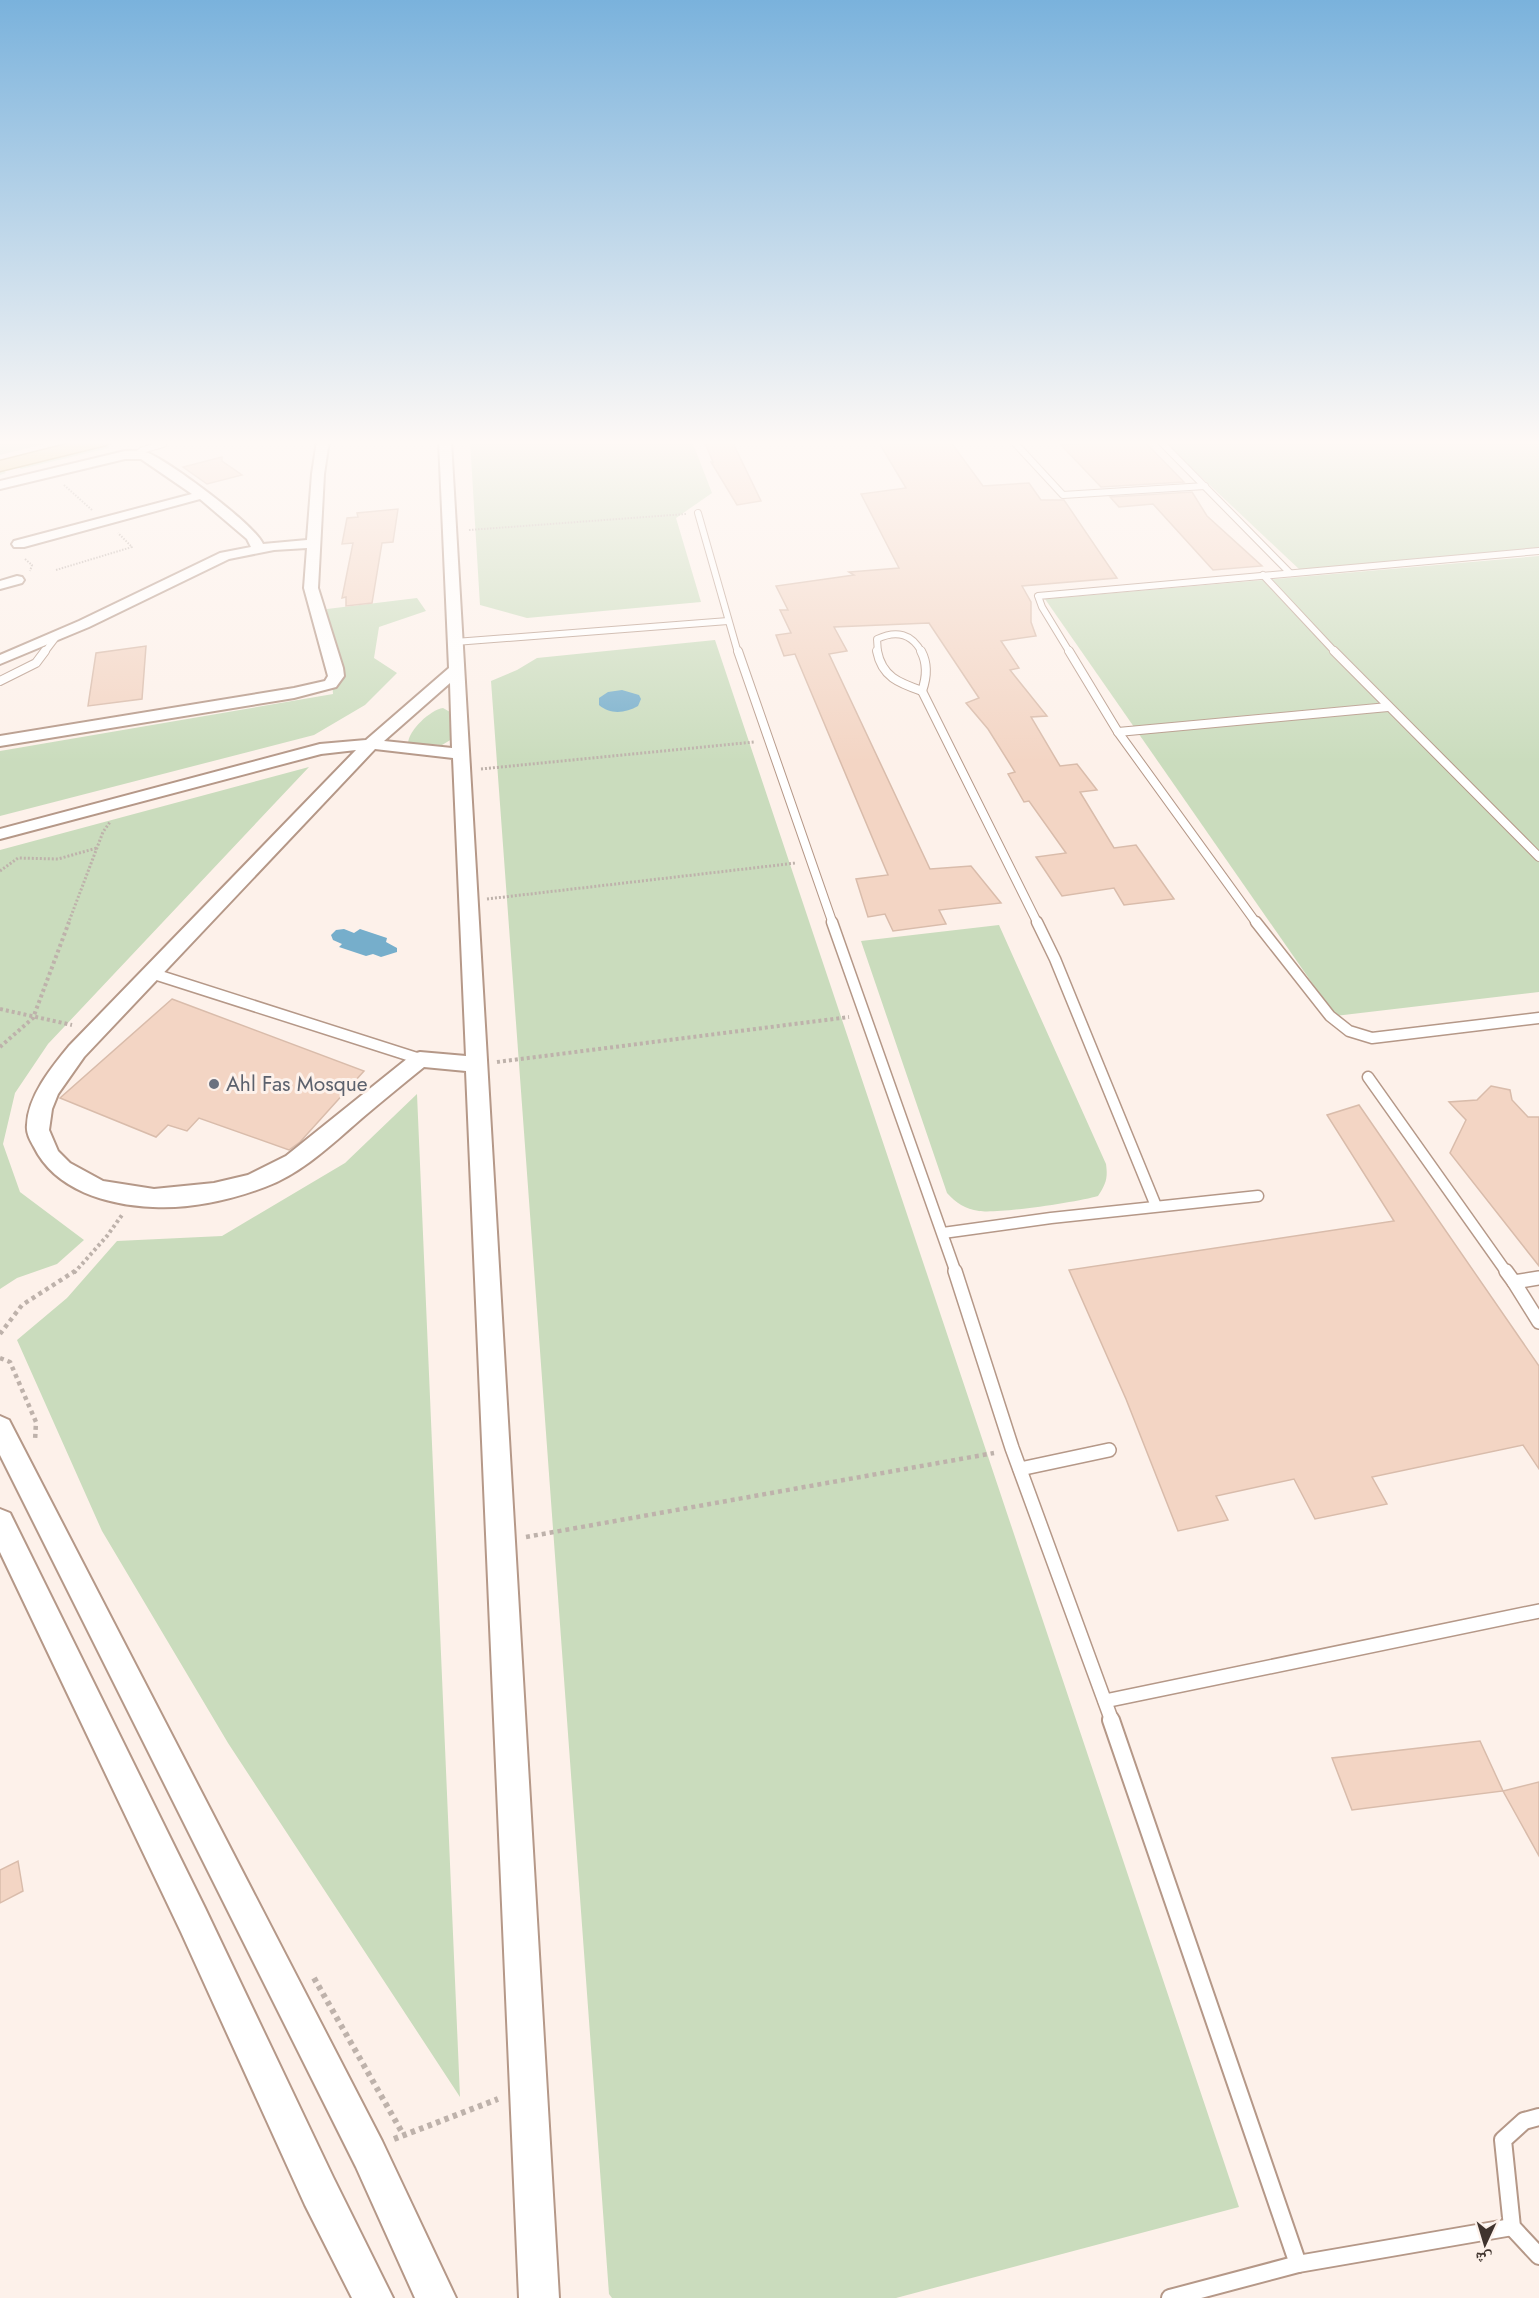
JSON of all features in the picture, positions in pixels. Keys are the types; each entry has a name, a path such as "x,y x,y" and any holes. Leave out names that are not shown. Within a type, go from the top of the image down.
{"street":[{"path":"0,660 57,636 214,561 236,553 267,548"},
{"path":"0,741 294,693 331,684 336,676 335,668 311,588 315,548"},
{"path":"451,548 539,2298"},
{"path":"0,585 17,580"},
{"path":"457,669 371,744 96,1029 71,1059 44,1098 37,1126 46,1153 60,1170 96,1188 135,1197 170,1198 217,1191 257,1181 301,1158 420,1059 477,1065"},
{"path":"0,834 320,749 371,744 462,763"},
{"path":"0,1413 0,1418"},
{"path":"0,1428 369,2154 436,2298"},
{"path":"0,1522 188,1909 319,2191 373,2298"}],"lane":[{"path":"708,548 728,621 767,740 943,1233 1012,1448 1105,1701 1298,2264"},
{"path":"1266,548 1290,573"},
{"path":"1539,551 1038,595 1042,607 1118,732 1255,921 1330,1016 1349,1031 1372,1038 1539,1018"},
{"path":"1263,575 1388,707 1539,857"},
{"path":"455,642 728,621"},
{"path":"922,692 929,680 925,658 918,643 900,632 887,632 877,639 876,658 886,674 899,683 922,692 1055,959 1156,1206"},
{"path":"0,681 36,663 57,636"},
{"path":"1118,732 1388,707"},
{"path":"151,973 420,1059"},
{"path":"1368,1077 1514,1282 1539,1322"},
{"path":"943,1233 1156,1206 1258,1196"},
{"path":"1514,1282 1539,1278"},
{"path":"1020,1468 1109,1450"},
{"path":"1105,1701 1539,1611"},
{"path":"1539,2117 1524,2121 1503,2140 1512,2227 1539,2256"},
{"path":"1170,2298 1298,2264 1512,2227"}],"path":[{"path":"462,763 767,740"},
{"path":"0,1047 33,1018 103,832 112,818"},
{"path":"0,871 18,858 58,859 97,848"},
{"path":"469,900 811,862"},
{"path":"0,1009 33,1018 96,1029"},
{"path":"477,1065 865,1014"},
{"path":"0,1334 22,1305 72,1275 107,1236 135,1197"},
{"path":"501,1542 982,1456 1012,1448"},
{"path":"369,2154 404,2134 529,2087"}],"green space":[{"path":"477,548 685,548 701,602 527,618 480,605"},
{"path":"1277,548 1536,548 1300,570"},
{"path":"1539,556 1539,992 1335,1016 1045,599"},
{"path":"417,598 426,611 379,627 374,658 397,673 365,705 314,735 0,816 0,751 333,694 327,609"},
{"path":"715,640 1239,2207 896,2298 612,2298 609,2294 491,681 537,658"},
{"path":"443,708 450,712 452,739 442,745 408,743 412,732 421,721 432,712"},
{"path":"309,767 48,1044 15,1093 3,1144 20,1192 84,1240 57,1264 17,1278 0,1289 0,850"},
{"path":"999,925 1106,1164 1106,1181 1098,1196 1038,1207 979,1211 957,1203 947,1193 861,941"},
{"path":"417,1094 460,2097 228,1743 102,1531 17,1340 67,1298 117,1241 222,1236 345,1163"}],"water":[{"path":"622,690 639,695 641,699 638,706 618,712 599,705 599,698 608,692"},
{"path":"344,929 354,933 360,929 387,938 386,942 397,948 397,952 381,957 373,954 366,956 339,947 342,944 333,940 331,935 336,930"}],"building":[{"path":"352,548 381,548 372,603 346,606 346,597 342,598"},
{"path":"889,548 1097,548 1117,578 1022,586 1031,602 1031,622 1036,636 1001,641 1019,668 1010,670 1047,716 1031,717 1060,766 1077,764 1097,790 1080,792 1114,848 1136,845 1174,899 1124,905 1114,888 1062,896 1036,857 1066,853 1029,801 1024,802 1008,774 1015,772 988,729 966,703 979,698 929,623 834,627 847,651 829,654 930,869 971,866 1001,903 939,910 946,924 893,931 885,914 868,917 856,879 888,875 795,654 784,656 776,635 791,633 780,610 788,610 776,586 854,575 849,572 899,568"},
{"path":"1193,548 1242,548 1262,566 1213,570"},
{"path":"146,646 142,699 88,706 96,653"},
{"name":"Ahl Fas Mosque","path":"172,999 364,1071 300,1142 289,1150 199,1118 187,1131 168,1125 156,1137 60,1098"},
{"path":"1491,1086 1510,1090 1512,1100 1528,1117 1539,1117 1539,1266 1450,1153 1466,1120 1449,1102 1477,1100"},
{"path":"1359,1105 1539,1366 1539,1469 1523,1445 1372,1477 1387,1504 1315,1519 1294,1479 1216,1496 1228,1520 1178,1531 1126,1399 1069,1270 1394,1221 1327,1115"},
{"path":"1480,1741 1503,1791 1352,1810 1332,1758"},
{"path":"1539,1782 1539,1856 1503,1791"},
{"path":"18,1861 23,1891 0,1903 0,1870"}],"place":[{"name":"Ahl Fas Mosque","path":"214,1084"}]}
